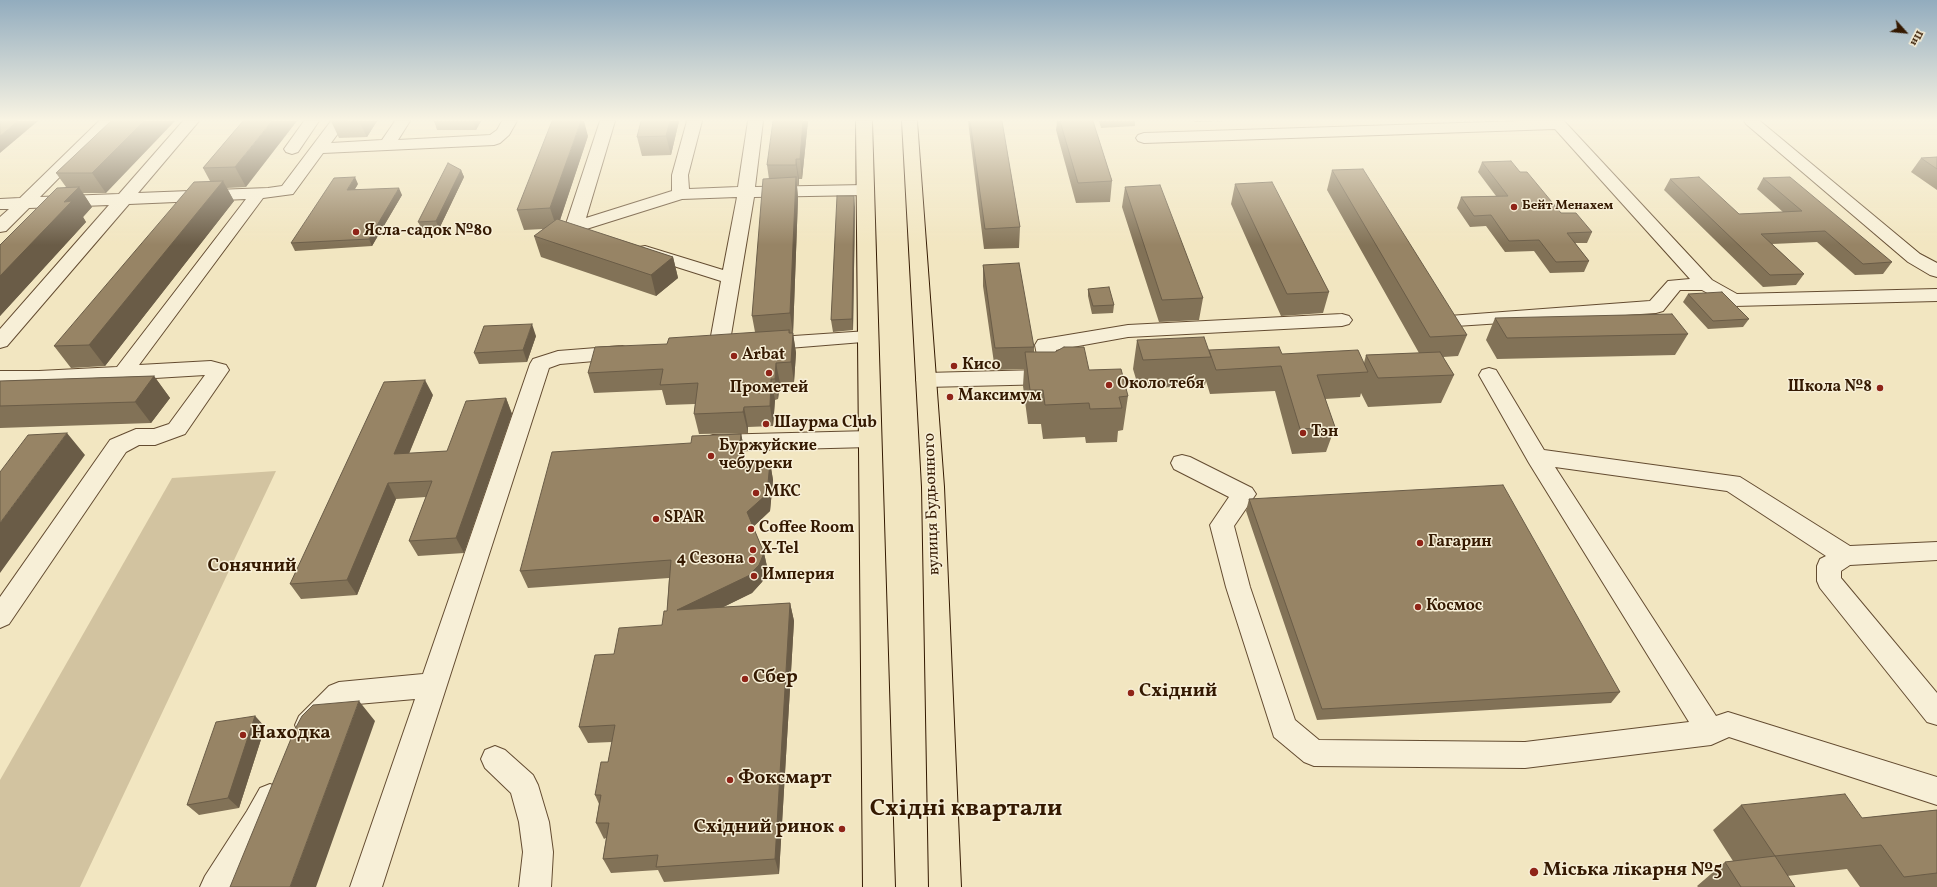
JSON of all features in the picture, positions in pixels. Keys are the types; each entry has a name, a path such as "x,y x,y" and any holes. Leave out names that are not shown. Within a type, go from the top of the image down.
{"main road":[{"path":"865,162 879,887"},
{"name":"вулиця Будьонного","path":"912,162 934,495 945,887"}],"street":[{"path":"0,227 66,162"},
{"path":"0,342 155,162"},
{"path":"0,204 258,194 287,190 308,162"},
{"path":"574,227 594,162"},
{"path":"681,194 680,176 683,162"},
{"path":"750,162 730,278 724,346 836,342 868,337"},
{"path":"1594,162 1705,284 1734,300 1937,295"},
{"path":"1800,162 1914,258 1937,271"},
{"path":"574,227 681,194 865,190"},
{"path":"123,373 258,194"},
{"path":"574,227 604,237"},
{"path":"626,244 730,278"},
{"path":"1456,320 1656,307 1675,285 1705,284"},
{"path":"926,380 1052,378 1045,345 1128,331 1342,320"},
{"path":"366,887 540,364 558,358 642,352"},
{"path":"0,378 39,378 211,368 219,370 177,429 155,437 136,437 118,446 0,617"},
{"path":"1490,376 1536,457 1711,732"},
{"path":"690,445 870,439"},
{"path":"1536,457 1732,483 1846,556"},
{"path":"1182,463 1244,494 1222,526 1230,556 1284,728 1314,753 1525,754 1711,732 1728,724 1937,791"},
{"path":"1937,551 1846,556 1829,566 1829,581 1937,713"},
{"path":"298,746 308,726 339,694 434,685"},
{"path":"495,759 523,785 534,822 538,852 534,887"},
{"path":"216,887 258,821 283,773"}],"shaded area":[{"path":"276,471 80,887 0,887 0,780 172,478"}],"building":[{"path":"67,162 103,162 92,173 56,173"},
{"path":"208,162 239,162 235,167 203,168"},
{"path":"536,162 566,162 550,208 517,210"},
{"path":"767,162 796,162 796,165 767,165"},
{"path":"976,162 1009,162 1020,227 985,229"},
{"path":"1072,162 1106,162 1112,181 1078,183"},
{"path":"1482,162 1512,162 1520,172 1527,172 1561,213 1576,213 1592,232 1567,233 1589,261 1556,262 1539,240 1509,241 1491,215 1474,216 1461,197 1508,196"},
{"path":"1927,162 1937,162 1937,169"},
{"path":"448,163 461,170 436,221 418,222"},
{"path":"1363,169 1467,335 1430,337 1332,170"},
{"path":"355,177 347,190 399,188 369,239 291,243 334,178"},
{"path":"796,177 790,313 752,316 763,179"},
{"path":"1699,177 1739,214 1802,211 1763,178 1790,177 1892,262 1863,264 1825,231 1761,234 1804,274 1770,275 1670,179"},
{"path":"223,181 89,345 54,346 194,182"},
{"path":"1272,182 1329,292 1287,294 1235,184"},
{"path":"1160,185 1203,298 1162,300 1125,187"},
{"path":"79,187 64,202 72,201 0,276 0,245 57,188"},
{"path":"837,196 854,196 852,319 831,320"},
{"path":"557,219 673,257 651,275 534,236"},
{"path":"1019,263 1034,347 995,348 983,265"},
{"path":"1109,287 1114,305 1093,306 1088,289"},
{"path":"1722,292 1749,319 1713,321 1688,294"},
{"path":"1672,314 1688,334 1507,338 1495,318"},
{"path":"532,324 523,350 474,353 484,326"},
{"path":"789,330 789,333 793,333 791,362 776,363 775,379 771,379 770,406 744,407 743,412 694,414 698,383 660,385 663,369 588,373 595,347 667,344 669,338"},
{"path":"1204,337 1211,357 1143,360 1137,340"},
{"path":"1064,347 1084,347 1089,370 1121,369 1128,396 1119,397 1122,408 1090,409 1089,403 1045,405 1043,390 1030,390 1025,352 1055,352"},
{"path":"1279,347 1282,354 1358,350 1368,372 1317,375 1335,427 1300,429 1281,366 1216,370 1209,350"},
{"path":"1440,352 1454,375 1378,378 1366,355"},
{"path":"154,376 135,402 0,406 0,381"},
{"path":"425,380 394,454 447,451 466,401 506,398 456,538 409,541 432,481 388,483 347,580 290,584 384,382"},
{"path":"67,433 0,523 0,472 28,435"},
{"path":"741,434 738,463 770,462 767,494 747,512 764,553 759,565 748,576 677,610 790,603 775,859 656,867 658,855 603,859 609,823 596,823 601,795 595,795 601,762 608,762 615,725 579,727 595,655 614,654 619,628 662,625 664,611 667,611 671,560 520,571 552,452 691,443 692,436"},
{"name":"Космос","path":"1503,485 1620,692 1322,709 1249,499"},
{"path":"359,701 290,887 230,887 295,729 302,716 313,705"},
{"path":"255,716 228,798 187,805 216,722"},
{"path":"1845,794 1862,818 1937,810 1937,873 1904,877 1881,845 1775,856 1741,805"},
{"path":"1775,856 1795,887 1741,887 1725,862"}],"place":[{"name":"Бейт Менахем","path":"1514,207"},
{"name":"Ясла-садок №80","path":"356,232"},
{"name":"Arbat","path":"734,356"},
{"name":"Кисо","path":"954,366"},
{"name":"Прометей","path":"769,373"},
{"name":"Около тебя","path":"1109,385"},
{"name":"Школа №8","path":"1880,388"},
{"name":"Максимум","path":"950,397"},
{"name":"Шаурма Club","path":"766,424"},
{"name":"Тэн","path":"1303,433"},
{"name":"Буржуйские чебуреки","path":"711,456"},
{"name":"МКС","path":"756,493"},
{"name":"SPAR","path":"656,519"},
{"name":"Coffee Room","path":"751,529"},
{"name":"Гагарин","path":"1420,543"},
{"name":"X-Tel","path":"753,550"},
{"name":"4 Сезона","path":"752,560"},
{"name":"Империя","path":"754,576"},
{"name":"Космос","path":"1418,607"},
{"name":"Сбер","path":"745,679"},
{"name":"Східний","path":"1131,693"},
{"name":"Находка","path":"243,735"},
{"name":"Фоксмарт","path":"730,780"},
{"name":"Східний ринок","path":"842,829"},
{"name":"Міська лікарня №5","path":"1534,872"}],"district":[{"name":"Сонячний","path":"252,568"},
{"name":"Східні квартали","path":"966,811"}]}
